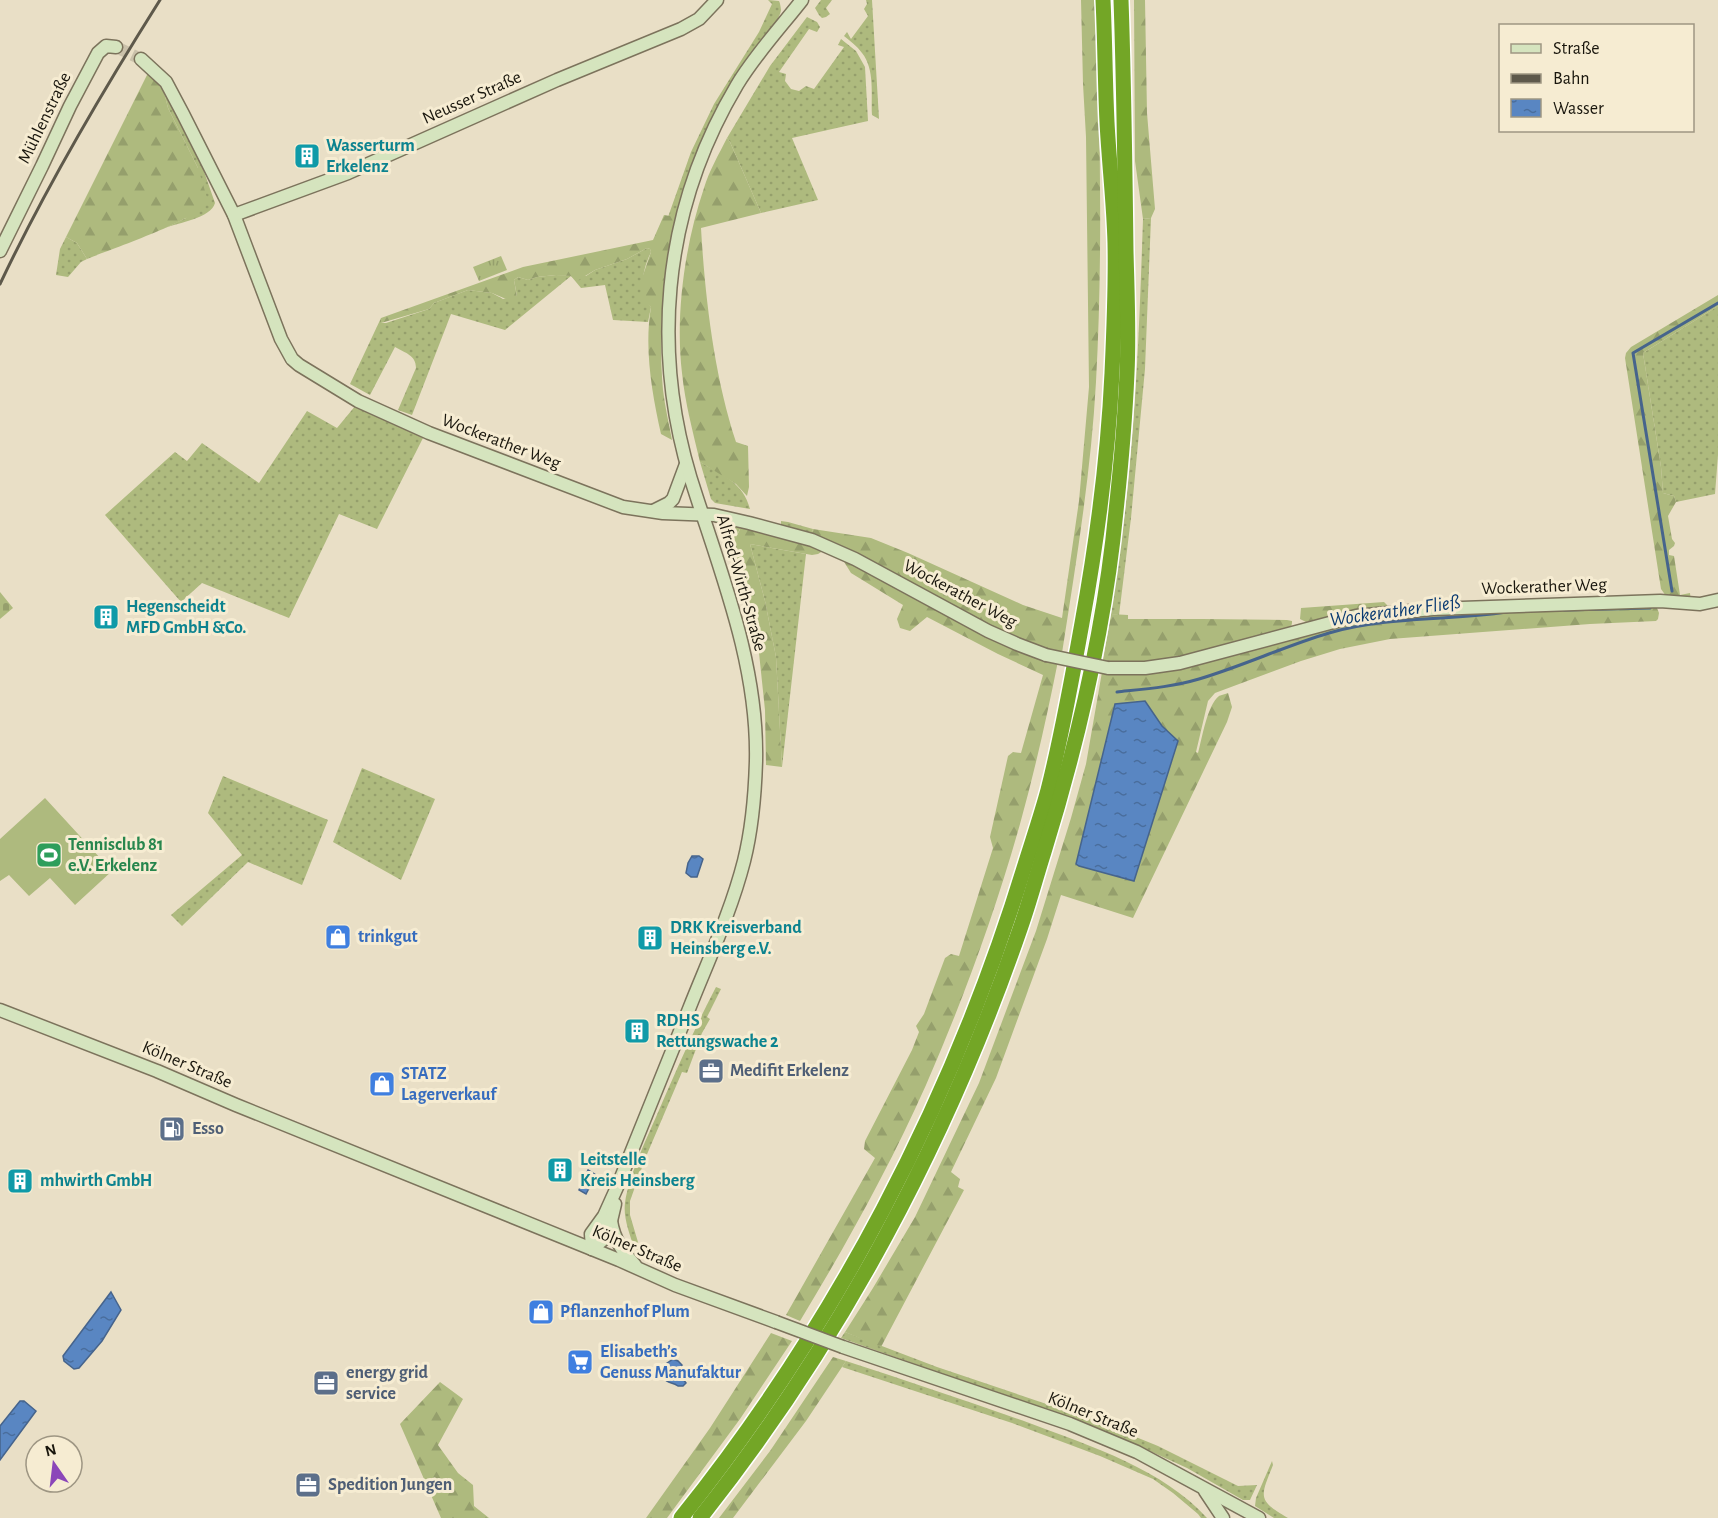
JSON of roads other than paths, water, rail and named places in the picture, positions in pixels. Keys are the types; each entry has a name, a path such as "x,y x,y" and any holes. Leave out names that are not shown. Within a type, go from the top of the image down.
{"highway":[{"path":"681,1518 743,1435 830,1304 909,1158 978,1001 1006,926 1047,792 1088,591 1100,516 1109,420 1115,245 1107,125 1103,0"},
{"path":"700,1518 763,1435 845,1310 928,1154 963,1078 996,996 1021,927 1062,795 1104,600 1116,514 1123,430 1127,369 1121,0"},
{"path":"1123,43 1126,0"}],"main road":[{"name":"Neusser Straße","path":"234,215 348,173 557,80 681,29 699,19 717,0"},
{"name":"Alfred-Wirth-Straße","path":"592,1249 591,1234 604,1216 618,1185 720,933 749,837 756,760 755,718 750,681 735,612 686,464 671,391 667,333 669,286 682,214 702,154 739,82 800,2"},
{"name":"Mühlenstraße","path":"0,251 98,53 106,46 116,47"},
{"path":"141,59 166,82 234,215"},
{"name":"Wockerather Weg","path":"234,215 284,346 292,359 358,401 429,433 623,507 702,514 749,523 812,540 855,559 988,631 1046,655 1108,668 1145,668 1180,663 1356,616 1432,609 1660,601 1700,604 1718,600"},
{"path":"650,511 673,499 686,464"},
{"name":"Kölner Straße","path":"0,1010 158,1071 675,1285 843,1347 1070,1424 1137,1452 1251,1516"},
{"name":"Alfred-Wirth-Straße","path":"592,1249 604,1239 611,1221 618,1185"},
{"path":"611,1221 616,1240 638,1268"},
{"path":"1203,1487 1223,1518"}],"water":[{"path":"1145,701 1162,726 1178,741 1134,881 1076,864 1115,704"},
{"path":"692,856 699,856 703,859 697,877 691,877 686,873"},
{"path":"588,1170 596,1175 586,1194 579,1190"},
{"path":"111,1292 121,1310 102,1341 79,1368 74,1369 64,1361 63,1356"},
{"path":"673,1359 682,1365 680,1368 686,1383 683,1386 668,1382 658,1374 663,1366"},
{"path":"20,1401 24,1401 36,1411 0,1460 0,1426"}],"waterway":[{"name":"Wockerather Fließ","path":"1672,591 1633,353 1718,303"},
{"name":"Wockerather Fließ","path":"1564,610 1650,608"},
{"name":"Wockerather Fließ","path":"1117,692 1169,686 1199,679 1313,638 1351,628 1395,621 1507,612"}],"tunnel":[{"path":"116,47 141,59"}],"railway":[{"path":"0,284 76,139 160,0"}],"place":[{"name":"Wasserturm Erkelenz","path":"307,156"},
{"name":"Hegenscheidt MFD GmbH &Co.","path":"106,617"},
{"name":"Tennisclub 81 e.V. Erkelenz","path":"49,855"},
{"name":"trinkgut","path":"338,937"},
{"name":"DRK Kreisverband Heinsberg e.V.","path":"650,938"},
{"name":"RDHS Rettungswache 2","path":"637,1031"},
{"name":"Medifit Erkelenz","path":"711,1071"},
{"name":"STATZ Lagerverkauf","path":"382,1084"},
{"name":"Esso","path":"172,1129"},
{"name":"Leitstelle Kreis Heinsberg","path":"560,1170"},
{"name":"mhwirth GmbH","path":"20,1181"},
{"name":"Pflanzenhof Plum","path":"541,1312"},
{"name":"Elisabeth’s Genuss Manufaktur","path":"580,1362"},
{"name":"energy grid service","path":"326,1383"},
{"name":"Spedition Jungen","path":"308,1485"}]}
